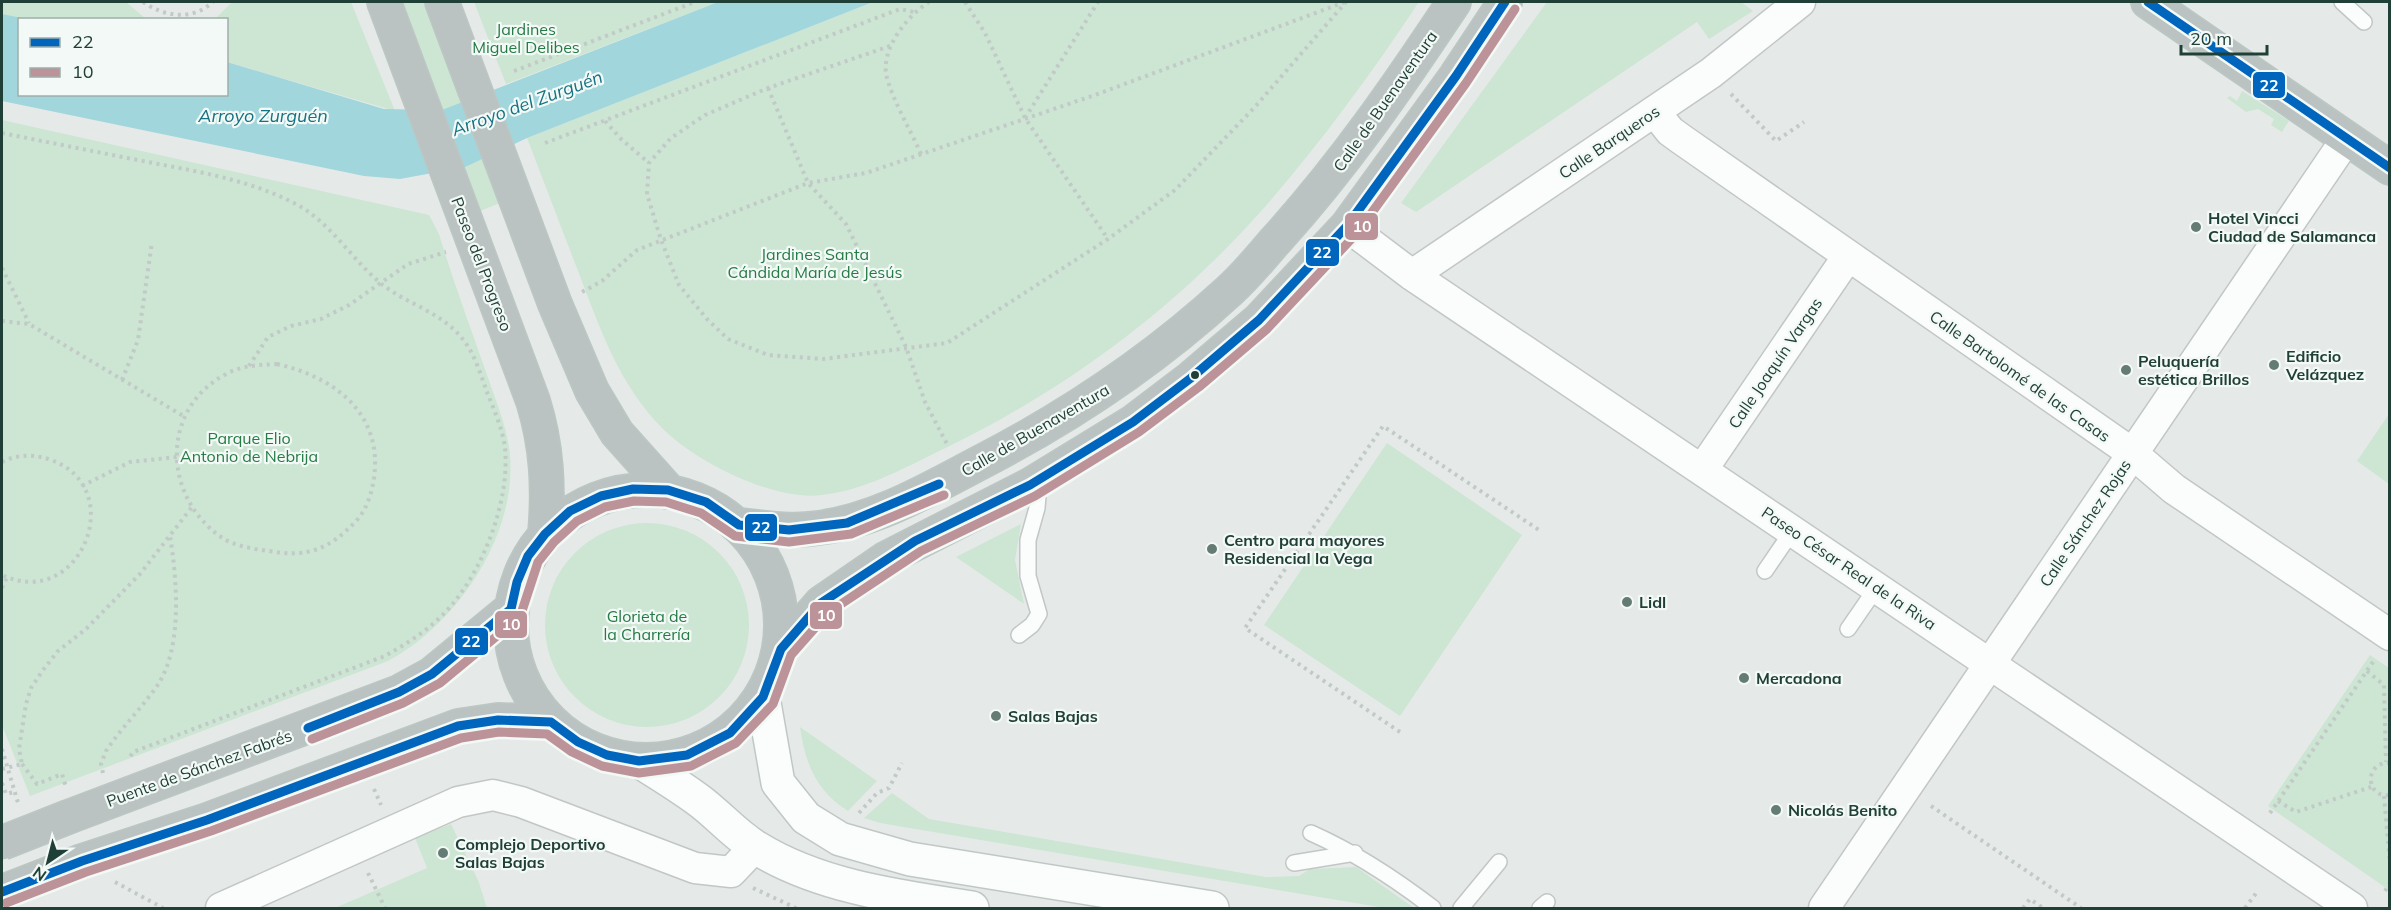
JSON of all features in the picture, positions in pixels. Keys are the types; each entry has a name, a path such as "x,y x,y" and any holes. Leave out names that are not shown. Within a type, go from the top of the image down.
{"highway":[{"name":"Paseo del Progreso","path":"384,2 542,430 547,463 545,534"},
{"path":"442,2 555,304 592,391 617,433 668,490"},
{"name":"Calle de Buenaventura","path":"739,525 789,530 818,528 860,518 926,491 1033,435 1109,389 1231,290 1314,198 1387,103 1454,2"},
{"path":"781,649 781,604 767,561 739,525 706,502 668,490 633,489 601,496 570,511 545,534 525,565 517,582 511,609 513,650 526,689 551,722 578,742 607,755 639,761 687,755 730,733 762,697 781,649 821,603 885,559 1030,485 1133,422 1191,378 1259,320 1347,225 1456,76 1505,2"},
{"path":"2148,2 2390,168"},
{"name":"Puente de Sánchez Fabrés","path":"2,843 67,803 399,692 432,674 511,609"},
{"path":"2,892 82,861 207,820 458,726 498,720 551,722"}],"main road":[{"path":"762,697 778,783 806,818 840,839 909,859 1212,909"},
{"path":"639,761 697,799 755,847 775,858 828,878 904,897 972,909"}],"street":[{"name":"Calle Barqueros","path":"1412,274 1711,73 1800,2"},
{"name":"Calle Bartolomé de las Casas","path":"1655,112 1670,131 1681,140 2132,453 2174,489 2384,644"},
{"name":"Calle Sánchez Rojas","path":"1824,909 2347,138"},
{"name":"Paseo César Real de la Riva","path":"1347,225 1412,274 2352,909"},
{"name":"Calle Joaquín Vargas","path":"1702,470 1848,256"},
{"path":"221,909 458,802 493,795 521,802 695,868 731,872 755,847"}],"lane":[{"path":"2342,2 2364,22"},
{"path":"1019,635 1032,625 1039,614 1028,576 1028,540 1038,496 1030,485"},
{"path":"1765,571 1793,530"},
{"path":"1848,629 1877,587"},
{"path":"1311,832 1355,853 1395,879 1433,909"},
{"path":"1294,863 1355,853"},
{"path":"1461,909 1499,862"}],"path":[{"path":"143,2 158,11 174,16 191,14 213,2"},
{"path":"514,71 695,2"},
{"path":"921,154 886,76 890,46 914,12 929,2"},
{"path":"965,2 985,33 1025,118 1108,238"},
{"path":"1025,118 1098,2"},
{"path":"890,46 768,88 705,115 671,138 649,163 647,194 660,240 679,285 707,319 728,339 768,355 823,359 947,343 1108,238 1175,190 1254,108 1346,2"},
{"path":"581,292 602,281 637,250 808,183 866,173 1346,2"},
{"path":"545,142 900,9 914,12"},
{"path":"1711,73 1776,141 1804,122"},
{"path":"768,88 808,183 846,224 906,347 925,402 951,452"},
{"path":"605,121 621,139 649,163"},
{"path":"2,133 230,178 268,191 316,216 379,282 436,316 461,336 472,353 496,415 505,446 506,470 502,502 476,567 450,607 420,634 384,656 133,752 123,769"},
{"path":"122,380 138,340 152,242"},
{"path":"249,366 268,337 291,326 321,319 349,305 408,264 450,251"},
{"path":"2,268 29,324"},
{"path":"2,321 29,324 185,417"},
{"path":"277,364 304,370 340,391 360,412 372,437 376,464 372,491 360,517 341,537 317,551 284,554 250,548 223,538 202,521 186,498 177,472 177,444 185,417 196,399 211,384 229,373 249,366 277,364"},
{"path":"1400,732 1245,628 1383,426 1539,530"},
{"path":"2,462 23,456 40,456 57,462 71,472 82,486 89,501 92,519 89,535 82,551 71,565 57,575 41,580 24,581 2,575"},
{"path":"82,486 130,462 177,457"},
{"path":"67,803 62,774 37,783 22,764 19,749 26,704 31,688 58,651 108,607 140,574 192,507"},
{"path":"103,776 101,764 105,751 159,684 173,641 176,609 175,566 170,535"},
{"path":"2,588 7,578"},
{"path":"2270,813 2384,644"},
{"path":"2367,671 2384,685 2388,763 2372,770 2371,787"},
{"path":"857,815 877,794 889,788 902,763"},
{"path":"2,769 22,764"},
{"path":"2,783 6,794 14,792"},
{"path":"373,786 382,807"},
{"path":"2278,801 2296,812 2371,787 2387,796 2390,862"},
{"path":"1931,806 2081,909"},
{"path":"356,848 385,909"},
{"path":"731,872 762,894 796,909"},
{"path":"109,878 163,909"},
{"path":"2385,891 2390,883"},
{"path":"2245,909 2257,892"},
{"path":"2023,909 2030,899 2043,909"}],"green space":[{"path":"2,2 126,2 145,18 19,18 2,14"},
{"path":"232,2 351,2 395,111 228,62 228,18 216,18"},
{"path":"402,2 425,2 500,203 480,211"},
{"name":"Jardines Miguel Delibes","path":"474,2 718,2 506,84"},
{"name":"Jardines Santa Cándida María de Jesús","path":"873,2 1419,2 1344,108 1263,209 1190,283 1109,349 1067,379 978,432 892,474 836,493 803,495 782,492 738,477 696,455 664,430 635,395 612,355 594,314 527,138"},
{"path":"1547,2 1741,2 1753,11 1709,39 1697,22 1416,212 1401,203"},
{"path":"2242,91 2289,121 2282,132 2271,125 2274,119 2258,109 2246,112 2227,98 2230,96 2237,101"},
{"name":"Parque Elio Antonio de Nebrija","path":"2,120 429,215 439,234 499,409 509,447 510,478 505,510 495,541 480,571 461,598 439,623 414,644 388,661 30,796 2,725"},
{"path":"2390,414 2389,484 2357,461"},
{"path":"1387,443 1522,535 1400,716 1264,625"},
{"name":"Glorieta de la Charrería","path":"637,523 657,523 686,530 712,546 726,560 742,586 749,625 742,664 726,690 712,704 677,723 657,727 637,727 608,720 582,704 568,690 549,655 545,635 545,615 552,586 568,560 582,546 617,527"},
{"path":"1021,524 1015,560 1024,604 956,557"},
{"path":"2370,655 2389,668 2389,890 2268,806"},
{"path":"800,727 877,781 848,811 828,794 814,775 805,752"},
{"path":"892,793 929,819 1266,877 1299,876 1310,869 1356,867 1414,908 1385,908 880,823 864,818"},
{"name":"Complejo Deportivo Salas Bajas","path":"451,824 478,880 487,908 335,908 427,868 415,838"}],"water":[{"name":"Arroyo Zurguén","path":"718,2 873,2 527,138 465,167 400,179 364,176 2,101 2,14 22,18 18,18 18,96 228,96 228,62 384,109 442,110"}],"transit line":[{"name":"22","path":"2,892 82,861 207,820 458,726 498,720 551,722 578,742 607,755 639,761 687,755 730,733 763,697 781,649 821,603 915,541 1030,485 1133,422 1191,378 1259,320 1347,226 1456,76 1505,2"},
{"name":"22","path":"2148,2 2390,168"},
{"name":"10","path":"6,903 86,872 211,831 461,738 499,732 547,734 572,752 602,766 639,773 691,766 736,743 773,704 791,655 829,612 921,551 1035,496 1139,432 1199,387 1267,329 1357,233 1466,83 1515,9"},
{"name":"22","path":"308,728 399,692 432,674 511,609 517,582 528,556 545,534 570,511 601,496 633,489 668,490 706,502 739,525 789,530 847,523 939,484"},
{"name":"10","path":"312,739 403,703 440,683 520,617 538,562 554,542 577,521 605,507 634,501 666,502 701,513 735,536 789,542 851,534 944,495"}],"place":[{"name":"Hotel Vincci Ciudad de Salamanca","path":"2196,227"},
{"name":"Edificio Velázquez","path":"2274,365"},
{"name":"Peluquería estética Brillos","path":"2126,370"},
{"name":"Centro para mayores Residencial la Vega","path":"1212,549"},
{"name":"Lidl","path":"1627,602"},
{"name":"Mercadona","path":"1744,678"},
{"name":"Salas Bajas","path":"996,716"},
{"name":"Nicolás Benito","path":"1776,810"},
{"name":"Complejo Deportivo Salas Bajas","path":"443,853"}],"water label":[{"name":"Arroyo del Zurguén","path":"527,103"}]}
